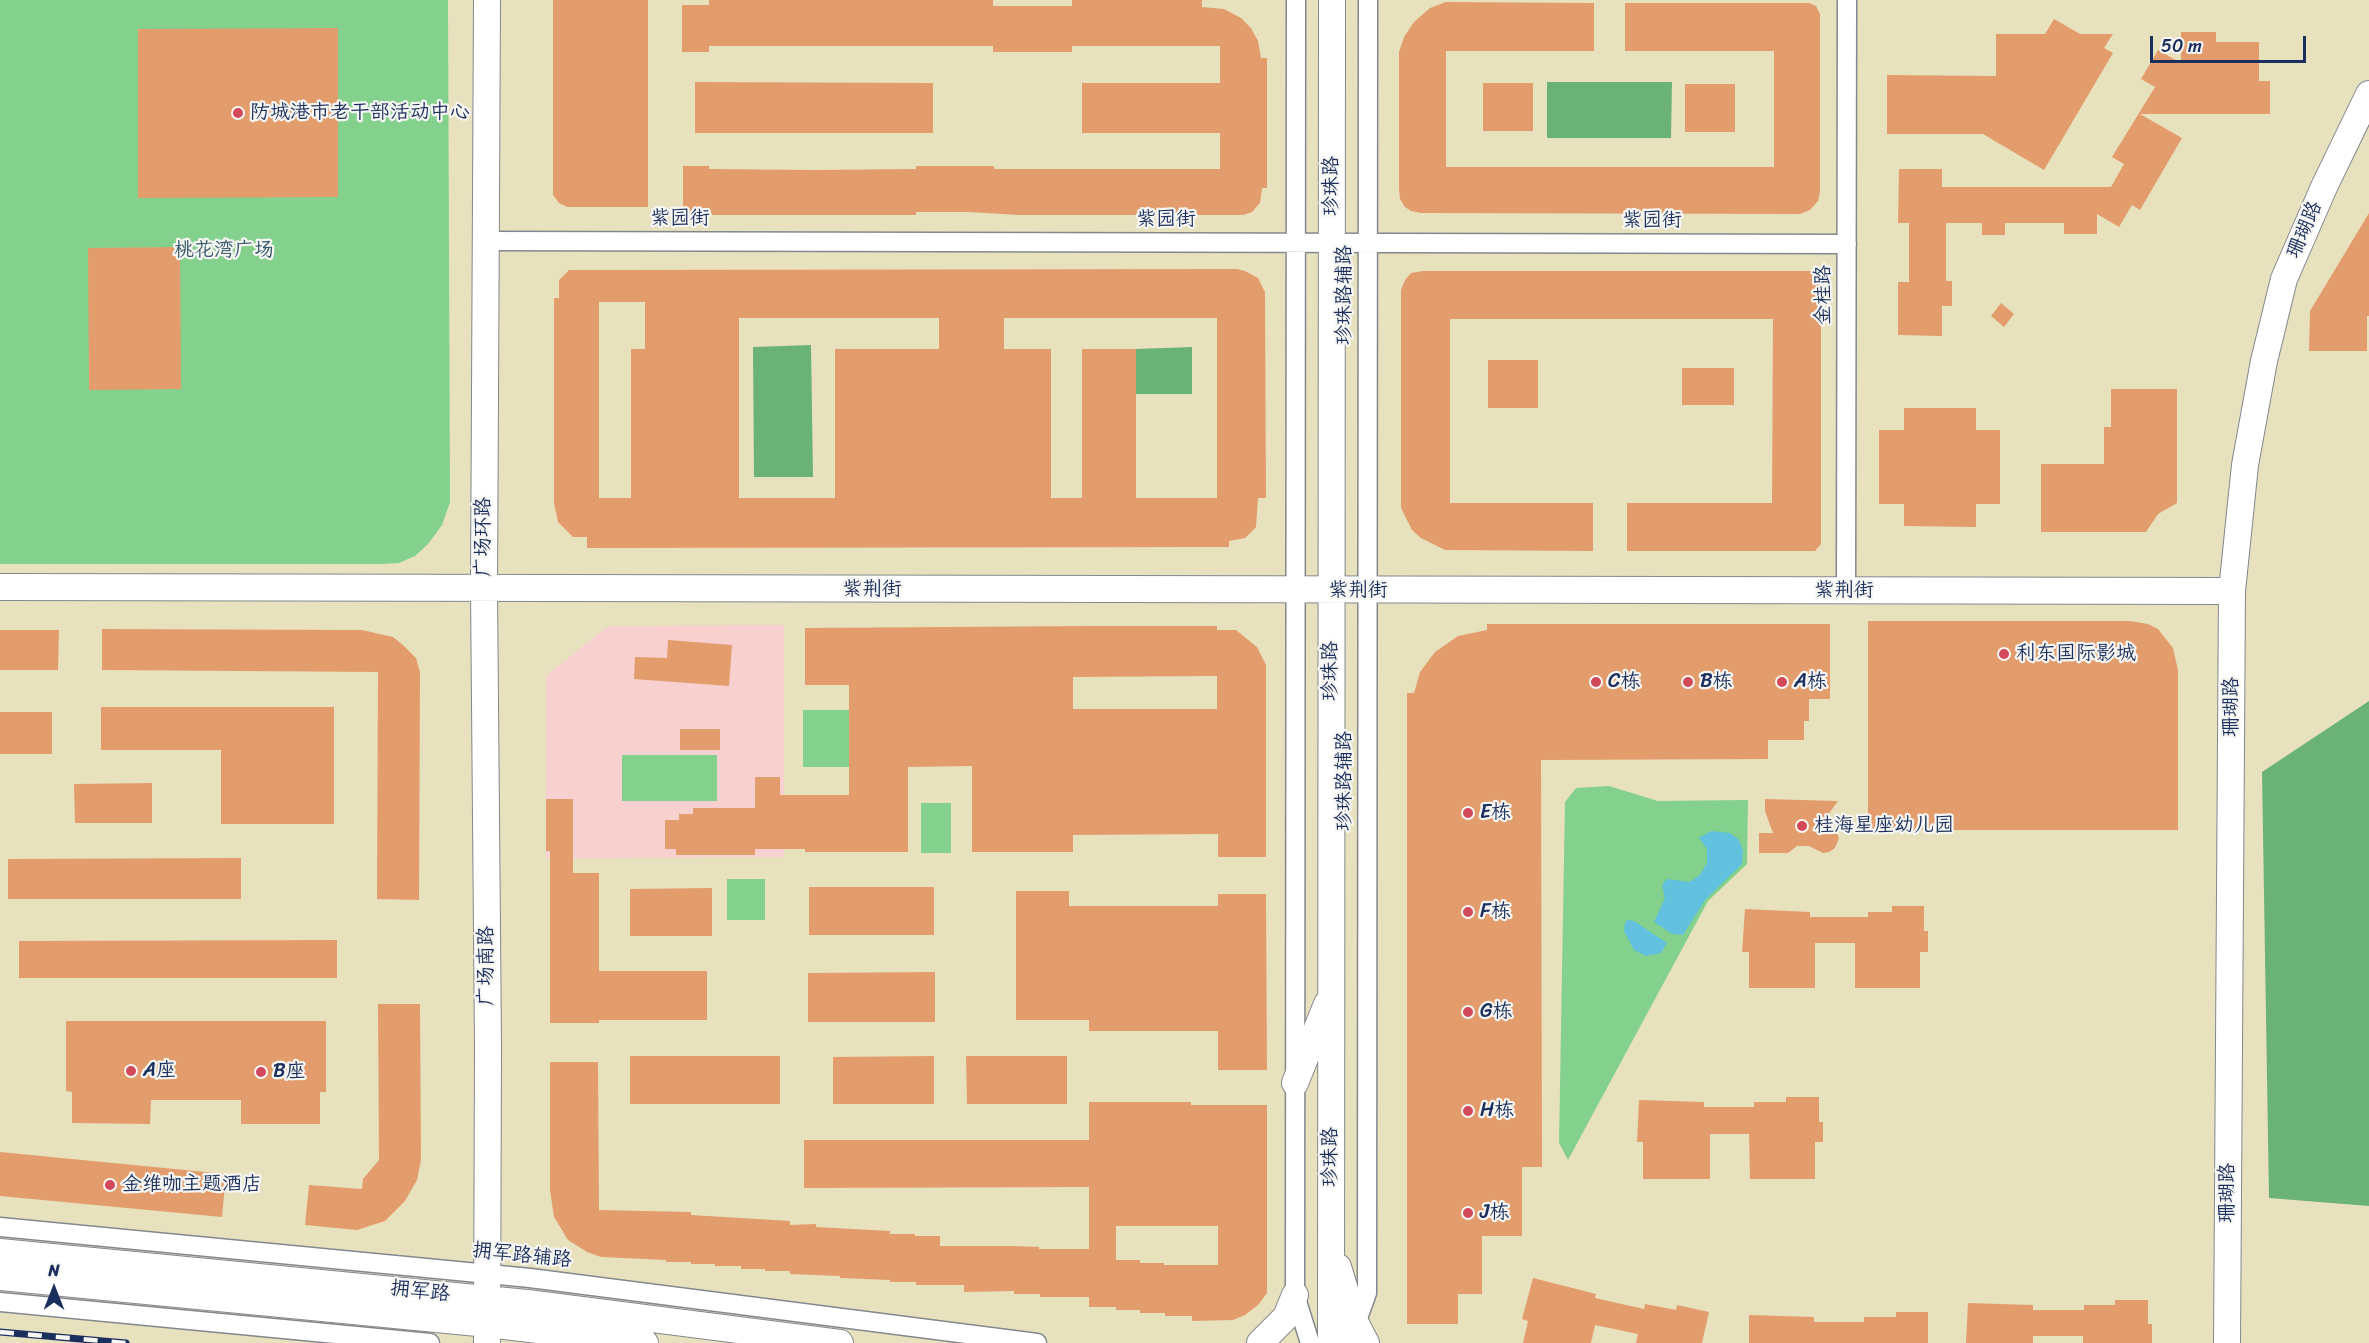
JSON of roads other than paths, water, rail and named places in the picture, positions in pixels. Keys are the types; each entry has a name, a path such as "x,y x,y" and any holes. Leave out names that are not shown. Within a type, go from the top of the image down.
{"street":[{"name":"广场环路","path":"0,587 484,589 487,0"},
{"path":"1296,0 1295,1295 1310,1343"},
{"name":"珍珠路","path":"1331,1343 1332,0"},
{"name":"珍珠路辅路","path":"1357,1336 1367,1293 1368,0"},
{"name":"金桂路","path":"1846,591 1847,0"},
{"name":"珊瑚路","path":"2227,1343 2232,591 2245,465 2264,362 2284,279 2324,186 2369,94"},
{"name":"紫园街","path":"486,241 1847,244"},
{"name":"紫荆街","path":"484,589 2232,591"},
{"name":"广场南路","path":"484,589 488,1310"},
{"path":"1295,1083 1331,993"},
{"name":"拥军路辅路","path":"0,1227 488,1310 1037,1343"},
{"path":"1331,1244 1357,1336"},
{"name":"拥军路","path":"0,1252 488,1310 840,1343"},
{"name":"拥军路","path":"0,1277 488,1310 645,1343"},
{"path":"1260,1343 1286,1317 1295,1295"},
{"path":"0,1302 430,1343"}],"water":[{"path":"1711,831 1730,833 1739,840 1743,851 1742,864 1705,900 1683,935 1672,934 1654,922 1665,898 1662,885 1667,879 1689,882 1700,875 1707,863 1707,849 1699,838"},
{"path":"1628,920 1634,921 1667,943 1661,953 1646,956 1634,950 1624,931"}],"railway":[{"path":"0,1332 126,1343"}],"place":[{"name":"防城港市老干部活动中心","path":"238,113"},
{"name":"利东国际影城","path":"2004,654"},
{"name":"C栋","path":"1596,682"},
{"name":"B栋","path":"1688,682"},
{"name":"A栋","path":"1782,682"},
{"name":"E栋","path":"1468,813"},
{"name":"桂海星座幼儿园","path":"1802,826"},
{"name":"F栋","path":"1468,912"},
{"name":"G栋","path":"1468,1012"},
{"name":"A座","path":"131,1071"},
{"name":"B座","path":"261,1072"},
{"name":"H栋","path":"1468,1111"},
{"name":"金维咖主题酒店","path":"110,1185"},
{"name":"J栋","path":"1468,1213"}],"park label":[{"name":"桃花湾广场","path":"224,251"}]}
